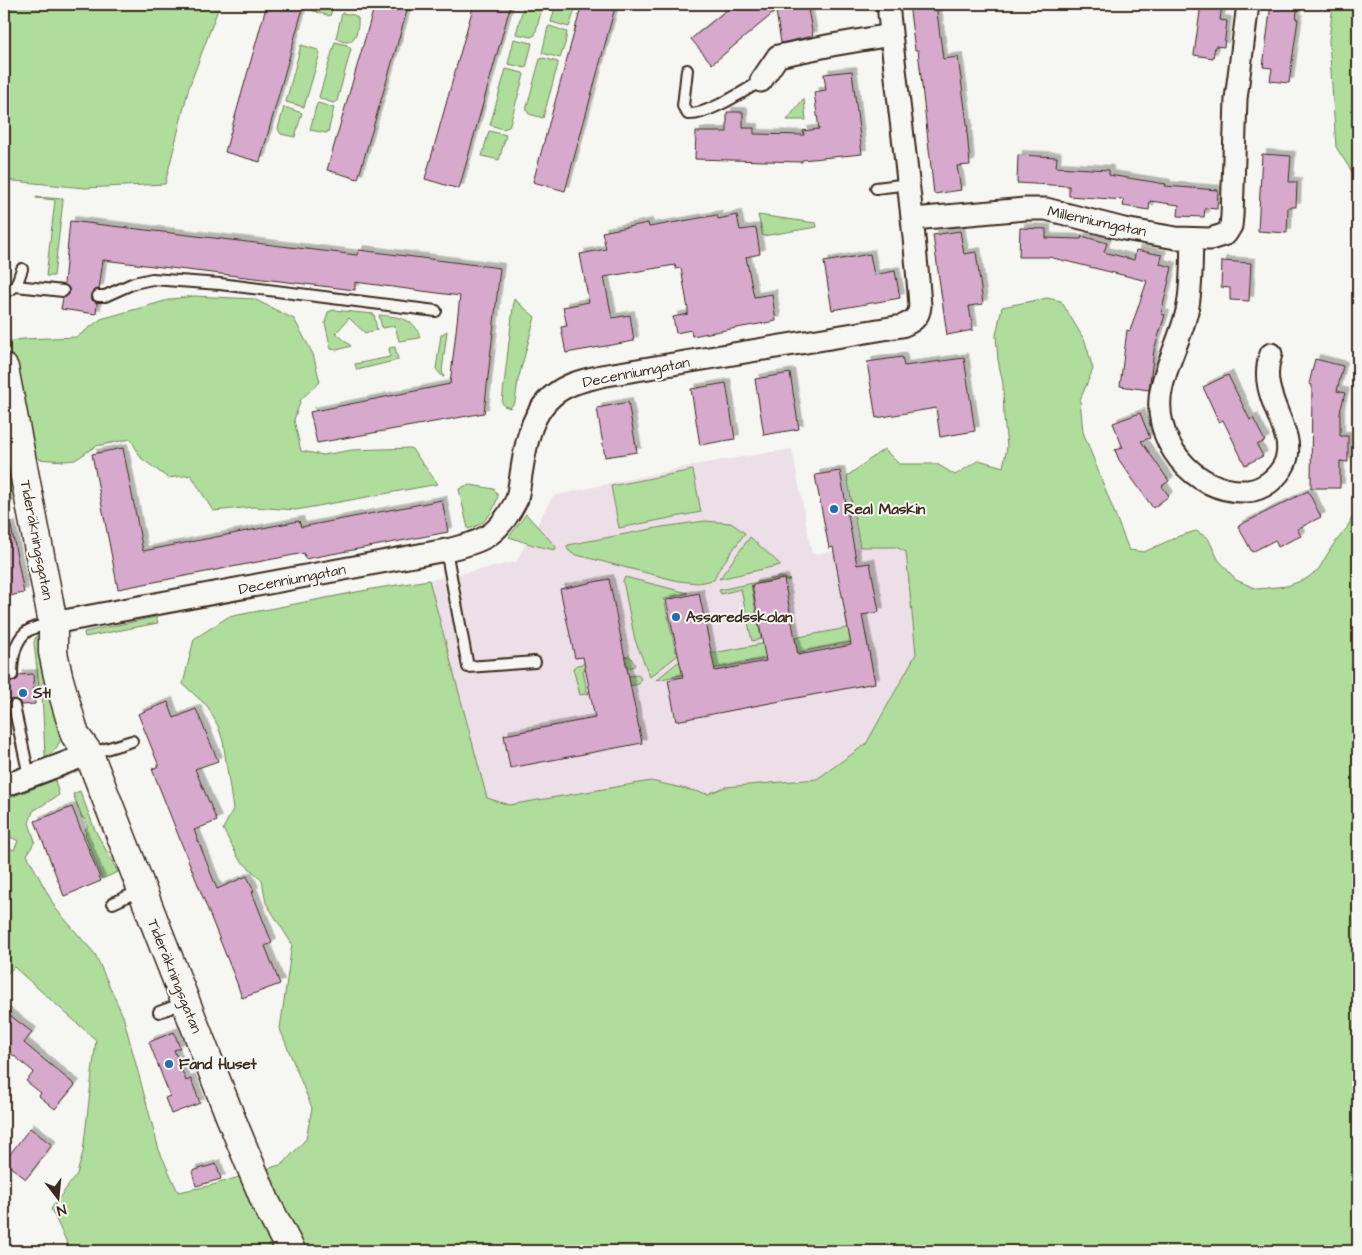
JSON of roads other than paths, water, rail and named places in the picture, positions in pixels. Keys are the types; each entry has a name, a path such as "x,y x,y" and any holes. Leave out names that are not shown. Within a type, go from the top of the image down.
{"street":[{"name":"Decenniumgatan","path":"54,623 462,547 488,537 506,520 517,499 531,426 544,404 564,388 601,376 902,326 915,320 920,313 920,306 913,219 888,4"},
{"name":"Millenniumgatan","path":"913,219 1025,208 1046,209 1124,229 1192,239 1218,238 1226,234 1231,226 1236,99 1248,4"},
{"path":"761,81 778,56 891,35"},
{"path":"1192,239 1188,308 1162,387 1160,410 1163,427 1170,446 1184,466 1203,480 1225,488 1248,491 1272,480 1284,465 1288,442 1269,391 1268,364 1271,354"},
{"name":"Tideräkningsgatan","path":"4,368 54,623 53,652 75,735 88,754 140,890 266,1203 290,1251"},
{"path":"4,785 88,754"}],"lane":[{"path":"687,70 683,106 688,114 703,111 729,100 761,81"},
{"path":"876,188 909,184"},
{"path":"16,286 22,269"},
{"path":"98,296 105,296 134,283 152,279 220,284 436,311"},
{"path":"4,293 16,286 63,291"},
{"path":"446,550 468,666 535,662"},
{"path":"12,675 12,661 25,632 54,623"},
{"path":"14,706 29,776"},
{"path":"88,754 132,741"},
{"path":"113,903 140,890"},
{"path":"159,1012 185,1002"}],"place":[{"name":"Real Maskin","path":"834,509"},
{"name":"Assaredsskolan","path":"676,617"},
{"name":"St1","path":"23,693"},
{"name":"Fand Huset","path":"169,1064"}]}
